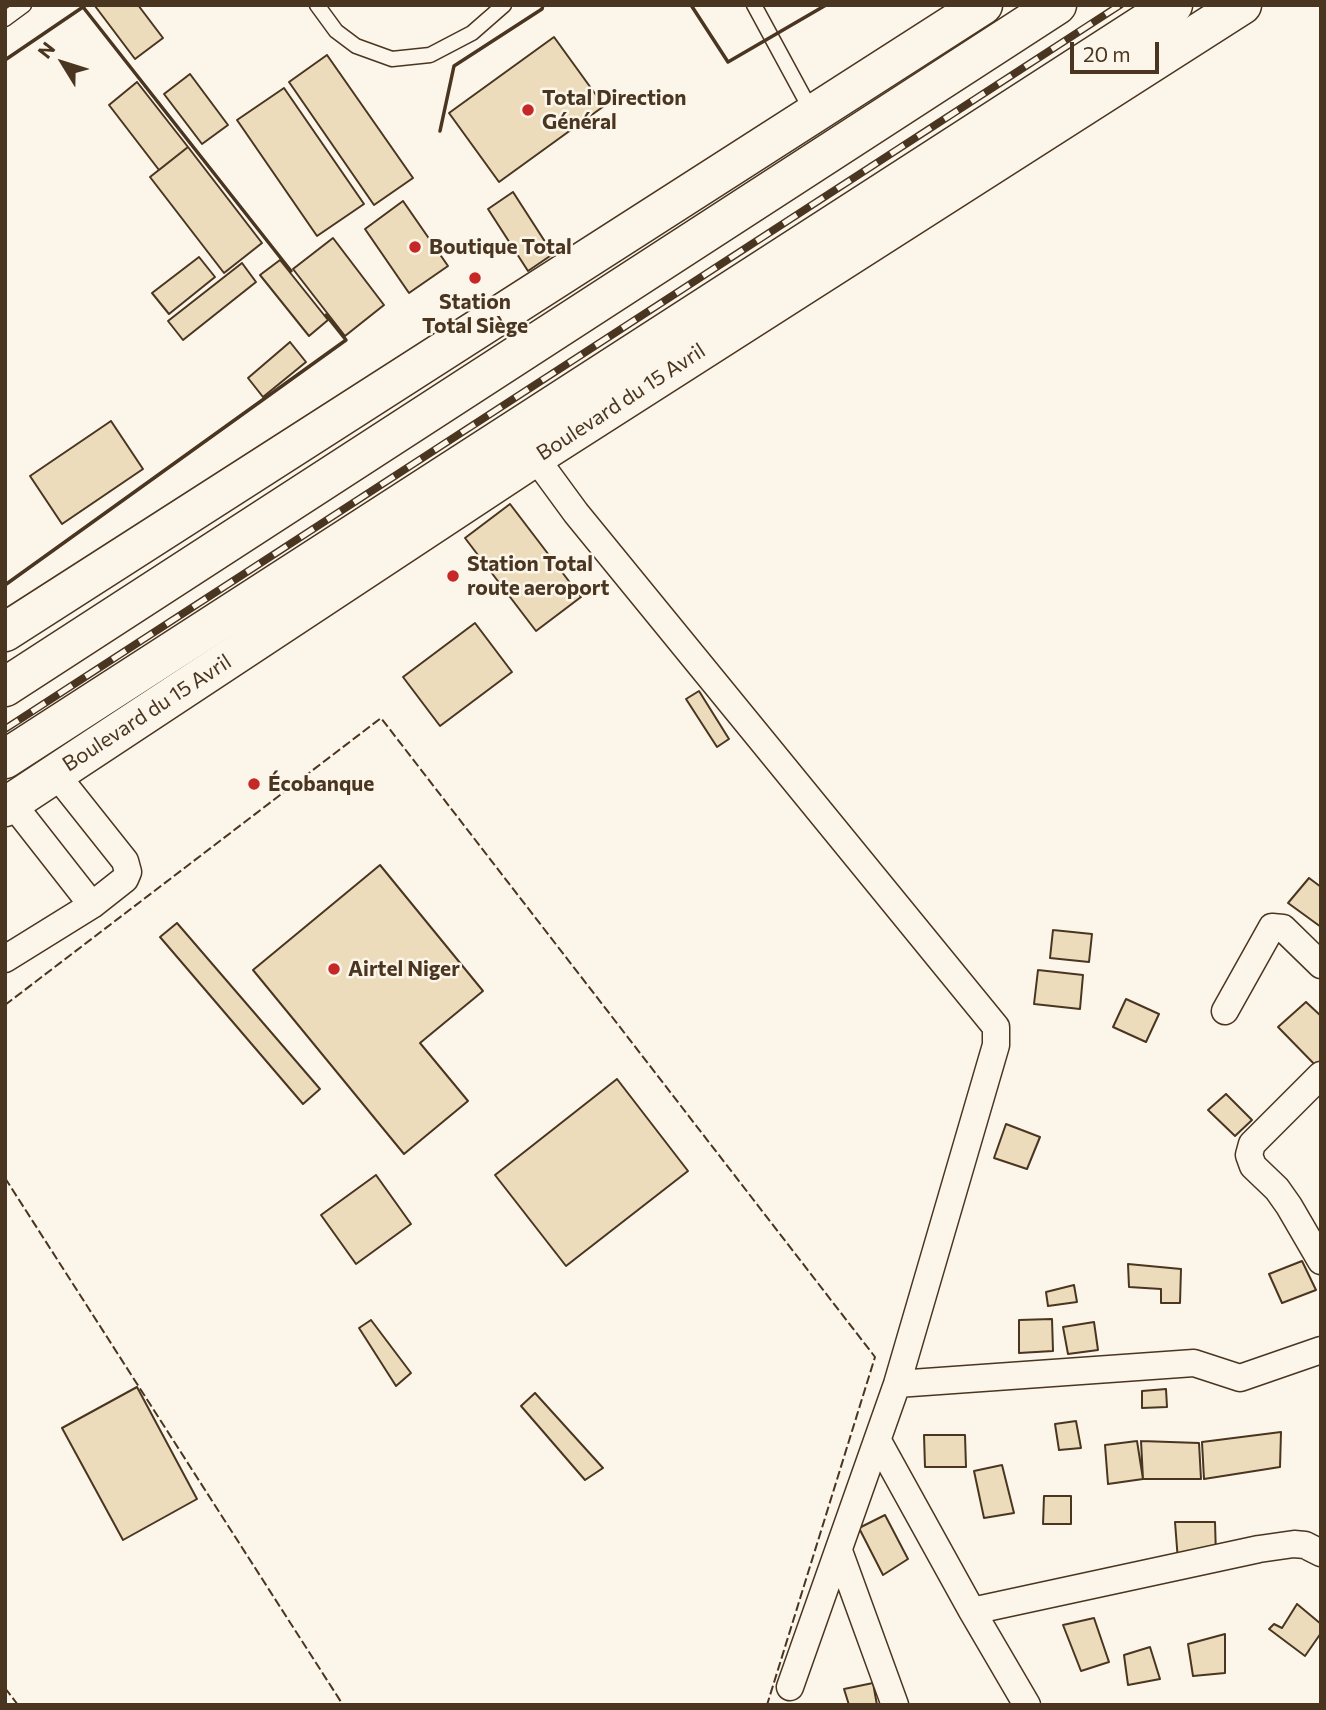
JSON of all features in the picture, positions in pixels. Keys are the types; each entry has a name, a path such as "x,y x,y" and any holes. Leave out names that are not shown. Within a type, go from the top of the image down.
{"main road":[{"path":"5,632 983,5"},
{"path":"5,687 1057,5"},
{"name":"Boulevard du 15 Avril","path":"5,759 1173,5"},
{"name":"Boulevard du 15 Avril","path":"9,805 535,457 1242,5"}],"street":[{"path":"535,457 576,513 996,1027 996,1045 897,1384 790,1687"},
{"path":"5,959 92,905 125,879 128,867 55,773"},
{"path":"9,805 92,905"},
{"path":"1225,1011 1272,927 1283,928 1321,965"},
{"path":"1321,1075 1252,1144 1249,1156 1252,1166 1283,1197 1321,1261"},
{"path":"897,1384 1194,1363 1240,1378 1321,1350"},
{"path":"878,1441 1027,1705"},
{"path":"972,1611 1259,1549 1294,1544 1305,1545 1321,1553"},
{"path":"839,1551 895,1705"}],"lane":[{"path":"5,19 24,5"},
{"path":"317,5 336,31 356,46 392,59 430,55 472,33 504,5"},
{"path":"754,5 813,114"}],"building":[{"path":"138,5 163,38 135,59 95,6"},
{"path":"554,37 604,106 499,182 449,113"},
{"path":"327,55 413,178 374,205 289,82"},
{"path":"190,74 228,125 202,144 164,94"},
{"path":"137,82 188,147 159,170 109,105"},
{"path":"284,88 364,204 317,236 237,120"},
{"path":"188,147 262,243 224,273 150,177"},
{"path":"513,192 553,254 528,271 488,209"},
{"path":"403,201 448,266 409,293 365,229"},
{"path":"333,238 384,305 345,336 293,269"},
{"path":"199,257 215,277 169,314 152,293"},
{"path":"280,260 328,320 309,336 260,275"},
{"path":"242,263 256,282 183,340 168,321"},
{"path":"290,342 306,362 263,397 248,378"},
{"path":"111,421 143,469 62,524 30,476"},
{"path":"510,504 581,597 536,631 465,538"},
{"path":"475,623 512,672 440,726 403,677"},
{"path":"699,691 729,739 717,747 686,699"},
{"path":"380,865 483,991 420,1043 468,1101 404,1154 253,970"},
{"path":"1309,878 1321,887 1321,927 1288,903"},
{"path":"177,923 320,1089 303,1104 160,937"},
{"path":"1053,930 1092,934 1089,962 1050,958"},
{"path":"1038,970 1083,975 1080,1009 1034,1004"},
{"path":"1126,999 1159,1014 1146,1042 1113,1027"},
{"path":"1306,1002 1321,1016 1321,1071 1278,1027"},
{"path":"617,1079 688,1171 566,1266 495,1175"},
{"path":"1226,1094 1252,1120 1235,1136 1208,1110"},
{"path":"1006,1124 1040,1137 1027,1169 994,1158"},
{"path":"376,1175 411,1224 356,1264 321,1215"},
{"path":"1302,1261 1316,1290 1282,1303 1269,1274"},
{"path":"1128,1264 1181,1269 1180,1303 1161,1303 1161,1289 1129,1287"},
{"path":"1074,1285 1077,1302 1048,1306 1046,1292"},
{"path":"1052,1319 1053,1351 1019,1353 1019,1320"},
{"path":"371,1320 411,1373 396,1386 359,1328"},
{"path":"1094,1322 1098,1350 1068,1354 1063,1327"},
{"path":"137,1387 197,1499 123,1540 62,1428"},
{"path":"1166,1389 1167,1407 1142,1408 1142,1391"},
{"path":"535,1393 603,1468 585,1480 521,1406"},
{"path":"1076,1421 1081,1448 1059,1450 1055,1424"},
{"path":"1281,1432 1280,1467 1204,1479 1202,1442"},
{"path":"924,1435 965,1435 966,1467 925,1467"},
{"path":"1137,1441 1143,1479 1108,1484 1105,1445"},
{"path":"1141,1441 1199,1443 1201,1479 1143,1479"},
{"path":"1002,1465 1014,1513 984,1518 974,1471"},
{"path":"1044,1496 1071,1496 1071,1524 1043,1524"},
{"path":"885,1515 908,1559 883,1575 859,1528"},
{"path":"1175,1522 1215,1522 1216,1556 1178,1561"},
{"path":"1297,1604 1321,1624 1321,1633 1305,1656 1269,1629 1274,1624 1282,1628"},
{"path":"1094,1618 1109,1662 1081,1671 1063,1625"},
{"path":"1225,1634 1225,1673 1193,1676 1188,1644"},
{"path":"1150,1647 1160,1679 1128,1685 1124,1655"},
{"path":"873,1683 877,1705 849,1705 844,1689"}],"railway":[{"path":"5,729 1120,5"}],"fence":[{"path":"5,1005 381,718 875,1357 767,1705"},
{"path":"5,1178 343,1705"},
{"path":"5,1688 18,1705"}],"wall":[{"path":"86,5 83,7 291,271"},
{"path":"440,131 454,66 542,9 543,5"},
{"path":"691,5 728,62 826,5"},
{"path":"5,60 83,7"},
{"path":"5,585 346,340 326,315"}],"place":[{"name":"Total Direction Général","path":"528,110"},
{"name":"Boutique Total","path":"415,247"},
{"name":"Station Total Siège","path":"475,278"},
{"name":"Station Total route aeroport","path":"453,576"},
{"name":"Écobanque","path":"254,784"},
{"name":"Airtel Niger","path":"334,969"}]}
